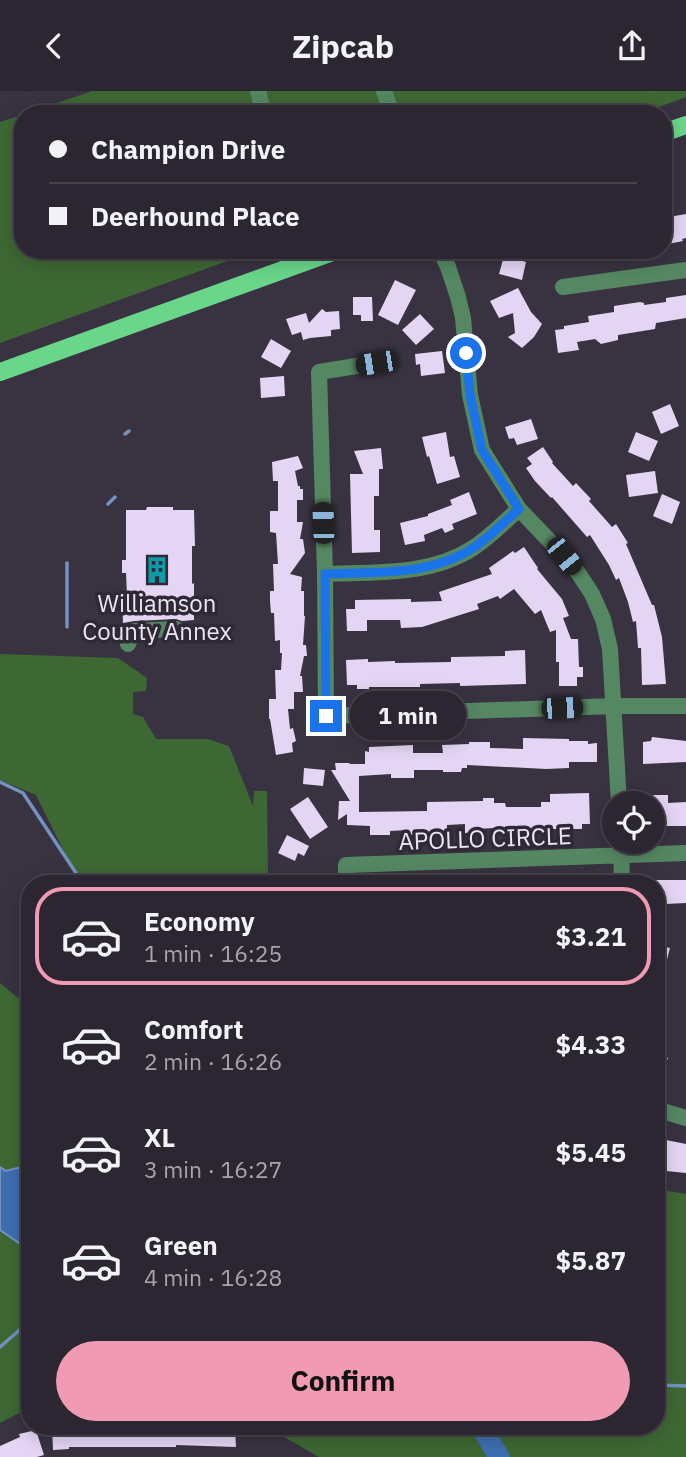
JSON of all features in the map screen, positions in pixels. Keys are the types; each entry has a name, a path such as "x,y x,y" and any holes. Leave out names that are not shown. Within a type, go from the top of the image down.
{"main road":[{"path":"0,372 297,259"}],"street":[{"path":"444,259 463,318 470,395 482,450 519,509 579,574 603,619 610,649 618,791"},
{"path":"563,287 686,270"},
{"path":"376,363 319,372 326,716 686,706"},
{"path":"325,574 411,570 444,561 472,548 519,509"},
{"path":"128,643 134,631 176,629"},
{"name":"APOLLO CIRCLE","path":"346,875 346,865 602,850"},
{"name":"APOLLO CIRCLE","path":"665,852 686,853"},
{"path":"621,854 622,875"},
{"path":"665,1112 686,1118"}],"green space":[{"path":"92,91 686,91 686,97 664,105 51,105"},
{"path":"14,118 14,259 233,259 0,343 0,122"},
{"path":"0,654 118,658 147,678 146,691 133,692 133,714 143,717 156,739 208,739 229,746 253,806 254,791 267,791 268,875 76,875 36,795 0,780"},
{"path":"0,983 21,1000 21,1412 0,1423"},
{"path":"665,1190 686,1194 686,1457 319,1457 281,1435 665,1435"}],"water":[{"path":"0,1167 6,1171 21,1167 21,1244 0,1230"}],"building":[{"path":"686,214 686,238 682,239 683,241 672,243 672,216"},
{"path":"503,259 526,262 522,280 499,274"},
{"path":"395,280 416,290 398,325 378,315"},
{"path":"518,288 531,312 542,324 534,337 522,348 508,337 515,333 513,313 499,318 490,301"},
{"path":"686,295 686,318 656,323 655,329 618,335 618,340 601,344 595,339 577,342 579,350 558,353 555,330 589,322 588,316 614,312 614,306 666,302 666,298"},
{"path":"353,297 372,297 373,321 361,321 361,315 353,315"},
{"path":"322,309 326,312 339,311 340,329 331,330 331,336 303,340 301,332 292,335 286,319 306,313 309,323"},
{"path":"420,314 434,329 416,345 402,330"},
{"path":"271,339 291,351 281,368 261,357"},
{"path":"442,351 445,373 421,376 420,364 416,365 415,354"},
{"path":"284,376 285,396 261,398 260,378"},
{"path":"670,404 679,426 661,434 652,412"},
{"path":"531,419 538,439 517,445 514,438 509,439 505,427"},
{"path":"446,432 450,457 454,456 460,477 437,484 422,437"},
{"path":"636,432 658,441 649,461 628,452"},
{"path":"543,447 552,463 573,486 576,483 591,499 589,501 612,527 616,524 628,543 626,544 654,605 662,637 666,684 642,685 641,648 638,648 636,621 633,622 619,578 616,580 590,535 587,537 526,468 532,464 527,458"},
{"path":"381,448 383,469 379,469 379,496 374,496 374,530 380,530 380,552 352,553 350,474 363,474 354,451"},
{"path":"298,456 303,468 295,471 298,486 303,489 303,500 297,500 297,522 303,522 300,539 303,539 305,553 290,574 302,577 305,616 303,645 306,645 307,656 304,656 300,676 303,692 294,692 294,709 288,709 290,729 293,728 296,741 292,743 293,752 276,755 269,719 269,699 276,699 275,670 281,670 282,653 280,640 275,641 274,613 271,613 270,602 270,591 274,591 273,564 278,564 276,533 270,532 270,511 278,511 278,481 273,481 272,462"},
{"path":"655,471 658,493 629,497 626,475"},
{"path":"469,492 477,514 452,524 454,529 445,533 442,528 424,535 425,541 405,545 400,523 428,516 452,505 450,500"},
{"path":"662,494 680,502 672,524 653,516"},
{"name":"Williamson County Annex","path":"147,507 194,510 194,620 123,623 122,596 127,596 126,573 122,573 122,560 126,560 126,510 146,510"},
{"path":"524,547 537,569 562,599 569,616 563,618 571,639 578,639 579,667 583,667 583,677 577,677 577,686 559,686 556,630 550,632 541,610 535,614 514,589 500,599 498,596 477,604 479,609 422,627 401,628 400,620 367,620 367,631 347,631 346,609 355,609 355,600 442,601 439,592 492,574 489,568 513,551 515,553"},
{"path":"525,650 526,684 420,684 420,687 369,689 357,689 357,685 347,685 346,660 451,662 451,657 505,656 505,651"},
{"path":"652,737 686,741 686,762 643,764 643,742 651,741"},
{"path":"523,738 569,739 588,741 588,744 597,743 597,762 569,762 569,768 546,769 467,765 461,772 414,770 414,778 391,778 391,774 359,776 359,812 427,811 427,802 483,801 483,798 494,798 494,803 505,803 506,807 541,807 541,802 550,802 550,794 589,793 590,824 582,824 582,829 494,832 494,828 465,833 465,824 447,825 447,834 407,835 407,830 390,831 390,835 370,835 370,826 347,825 347,814 338,820 339,801 350,801 331,770 336,770 335,763 365,764 365,751 369,752 369,747 413,745 413,753 443,753 442,745 490,742 490,748 523,749"},
{"path":"304,768 325,770 323,786 303,784"},
{"path":"665,795 668,795 668,803 686,802 686,826 665,826"},
{"path":"308,797 328,827 310,839 290,809"},
{"path":"287,835 309,846 304,856 298,853 295,861 278,853"},
{"path":"665,880 686,880 686,903 666,904 666,909"},
{"path":"665,947 670,948 665,967"},
{"path":"665,1140 686,1144 686,1173 665,1171"},
{"path":"19,1434 38,1435 44,1455 0,1457 0,1446 20,1437"},
{"path":"52,1435 235,1435 236,1447 176,1445 69,1447 53,1450"}],"waterway":[{"path":"125,434 129,431"},
{"path":"108,504 115,497"},
{"path":"67,563 67,627"},
{"path":"0,782 23,793 77,875"},
{"path":"0,1347 21,1329"},
{"path":"665,1385 686,1386"},
{"path":"486,1435 499,1457"}],"place":[{"name":"Williamson County Annex","path":"157,570"}],"route":[{"path":"326,716 325,574 411,570 433,565 472,548 519,509 482,450 470,395 466,353"}]}
